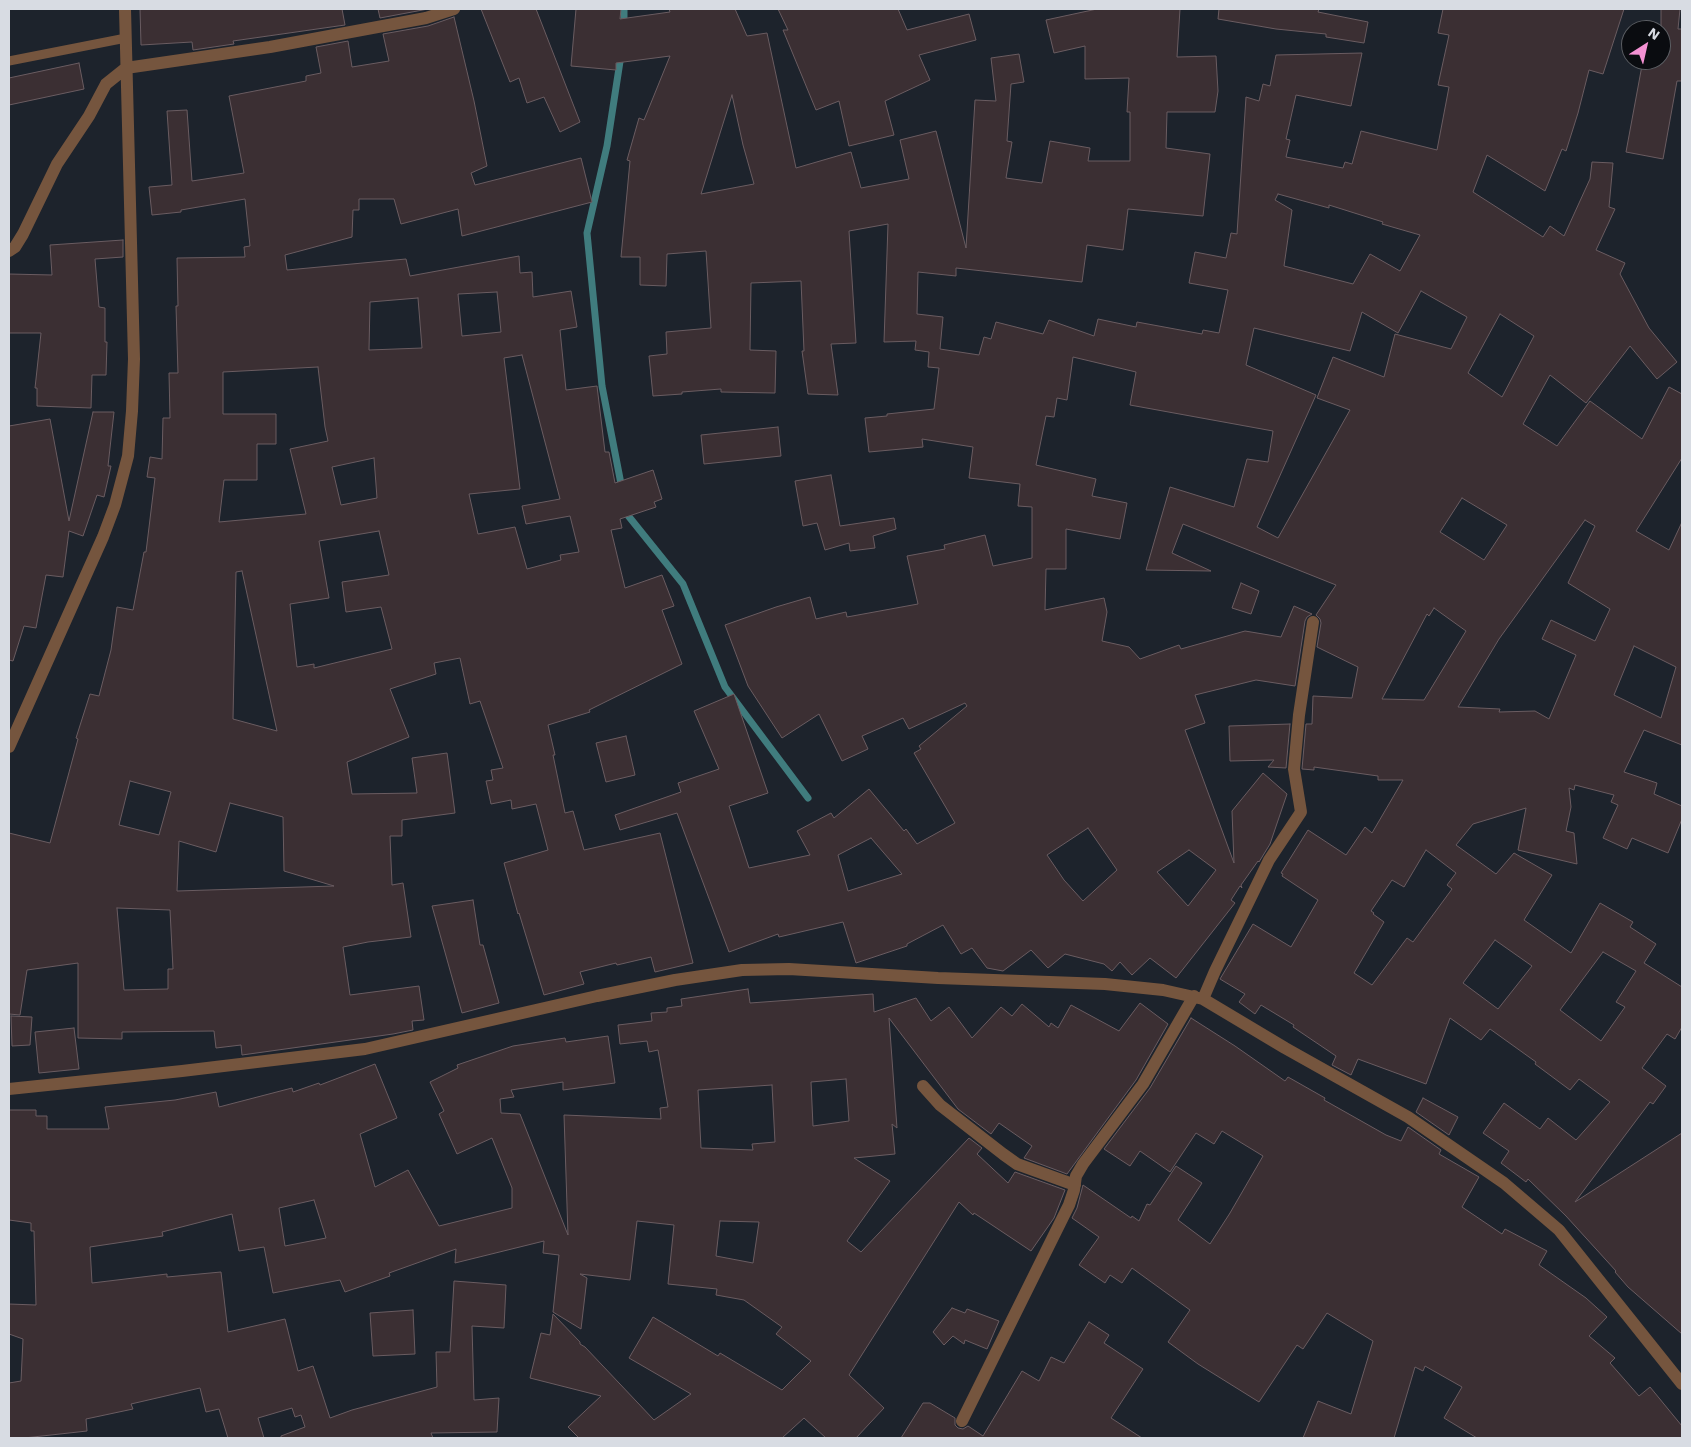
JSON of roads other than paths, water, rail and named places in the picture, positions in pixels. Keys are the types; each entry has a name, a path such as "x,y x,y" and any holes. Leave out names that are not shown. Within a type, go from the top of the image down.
{"street":[{"path":"9,747 103,537 115,505 128,456 134,359 125,9"},
{"path":"9,251 15,247 23,234 57,164 89,116 106,84 126,68 270,47 426,18 454,9"},
{"path":"962,1421 1069,1205 1076,1176 1143,1084 1199,998 1215,971 1269,860 1301,812 1294,769 1299,715 1313,622"},
{"path":"9,1088 182,1071 366,1049 597,996 675,980 742,970 789,969 938,978 1105,984 1163,990 1199,998 1408,1117 1504,1184 1559,1230 1682,1384"},
{"path":"923,1086 940,1105 1018,1164 1075,1185"}],"lane":[{"path":"9,61 126,38"}],"waterway":[{"path":"624,9 624,27"},
{"path":"621,55 607,146 587,233 602,386 622,489"},
{"path":"626,509 626,513 683,584 725,687 808,798"}]}
